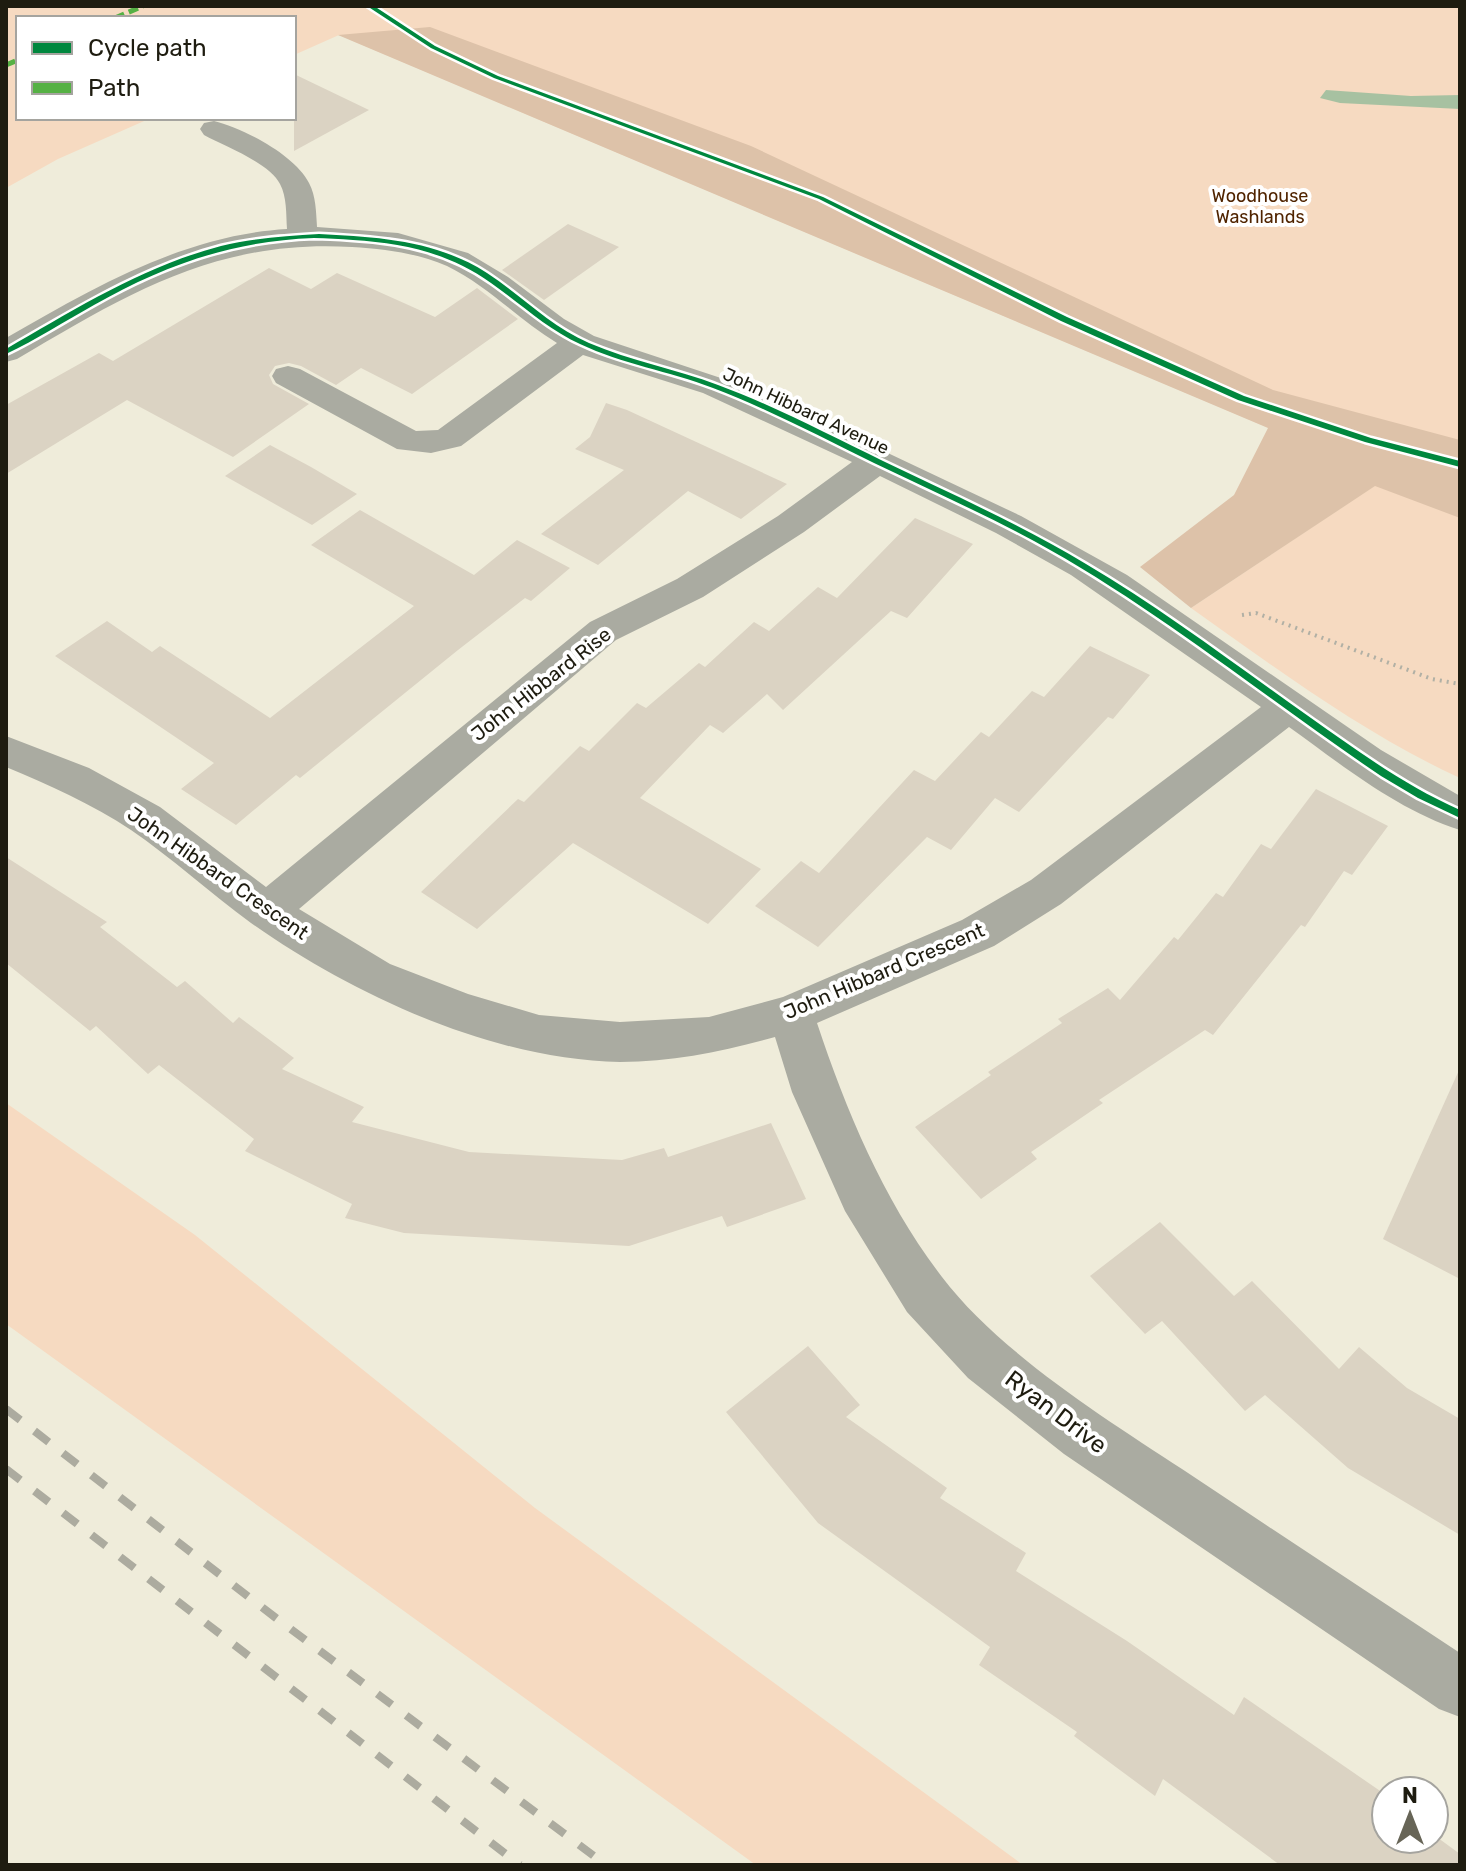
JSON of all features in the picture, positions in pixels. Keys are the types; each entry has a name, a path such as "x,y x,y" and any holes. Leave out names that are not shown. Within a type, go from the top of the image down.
{"street":[{"path":"214,129 282,168 293,179 302,235"},
{"name":"John Hibbard Avenue","path":"6,352 151,271 189,255 274,237 302,235 396,242 441,252 470,265 579,342 709,384 767,407 1036,539 1189,635 1368,763 1460,814"},
{"path":"288,376 409,441 431,442 449,438 579,342"},
{"name":"John Hibbard Rise","path":"267,911 603,631 690,588 791,524 877,461"},
{"name":"John Hibbard Crescent","path":"6,751 75,779 145,818 267,911 374,977 462,1011 539,1034 620,1042 709,1036 791,1014 978,933 1046,892 1288,707"},
{"name":"Ryan Drive","path":"791,1014 816,1092 862,1195 925,1295 987,1360 1083,1435 1460,1688"}],"path":[{"path":"1189,635 1239,615 1256,613 1432,679 1460,684"}],"green space":[{"name":"Woodhouse Washlands","path":"6,6 1460,6 1460,778 1355,721 1191,608 1374,486 1269,428 339,35 296,54 296,16 16,16 16,120 146,120 58,159 6,188"},
{"path":"6,1103 195,1235 535,1508 1023,1865 756,1865 6,1324"}],"shaded area":[{"path":"430,27 751,146 1273,390 1460,440 1460,518 1375,486 1191,608 1140,567 1234,495 1268,428 338,35"},
{"path":"1326,90 1411,96 1460,95 1460,109 1340,103 1320,98"}],"building":[{"path":"296,75 369,110 294,151"},
{"path":"568,224 619,247 544,300 502,270"},
{"path":"269,268 311,289 337,273 435,317 477,288 518,319 412,394 361,368 336,385 301,366 289,363 275,366 269,375 273,384 309,404 233,457 127,400 6,474 6,405 99,353 113,361"},
{"path":"606,403 787,484 741,519 688,491 598,565 541,534 624,470 575,449 590,437"},
{"path":"270,445 357,494 312,525 225,476"},
{"path":"360,510 474,575 517,540 570,568 531,601 525,598 300,778 296,775 236,825 181,789 214,763 55,656 107,621 152,652 160,646 270,718 414,606 311,545"},
{"path":"915,518 973,544 907,618 891,611 783,710 767,694 723,733 710,725 640,798 761,869 708,924 573,843 477,929 421,892 518,799 524,802 580,746 589,751 637,703 646,708 699,663 705,667 754,622 769,631 818,587 837,598"},
{"path":"1090,646 1150,675 1113,719 1108,717 1019,812 995,798 951,850 927,837 818,947 755,906 801,861 819,873 914,770 935,781 981,732 989,737 1032,691 1044,697"},
{"path":"1316,789 1388,826 1352,875 1344,871 1305,927 1301,925 1213,1035 1205,1030 1099,1100 1103,1103 1031,1152 1037,1159 981,1199 915,1127 991,1075 988,1072 1062,1023 1058,1019 1108,988 1120,1000 1174,937 1178,940 1216,893 1223,897 1261,844 1271,849"},
{"path":"6,857 107,922 100,927 177,987 185,981 233,1023 239,1017 294,1058 282,1069 364,1107 352,1122 469,1152 622,1160 664,1148 668,1157 771,1123 806,1199 727,1227 722,1216 629,1246 404,1233 345,1218 352,1204 245,1151 254,1139 159,1065 148,1074 96,1026 90,1031 6,963"},
{"path":"1460,1068 1460,1279 1383,1239"},
{"path":"1160,1222 1234,1296 1252,1281 1339,1369 1359,1347 1407,1388 1460,1419 1460,1535 1348,1468 1265,1395 1245,1411 1162,1321 1145,1334 1090,1276"},
{"path":"808,1346 860,1405 846,1417 947,1488 940,1498 1026,1553 1016,1571 1127,1641 1234,1715 1244,1697 1370,1784 1370,1855 1450,1855 1450,1847 1460,1854 1460,1865 1280,1865 1163,1779 1155,1796 1074,1736 1077,1732 979,1665 990,1647 818,1523 726,1412"}],"railway":[{"path":"6,1409 276,1618 606,1865"},
{"path":"6,1469 520,1865"}],"marked path":[{"path":"120,16 143,6"},
{"path":"6,65 16,61"}],"cycle path":[{"path":"370,6 433,47 496,77 821,198 1064,319 1241,398 1368,440 1460,464"},
{"path":"6,352 137,279 223,248 269,239 319,236 373,239 434,251 457,259 483,274 553,326 583,343 699,380 757,404 1034,538 1142,603 1384,773 1460,814"}]}
